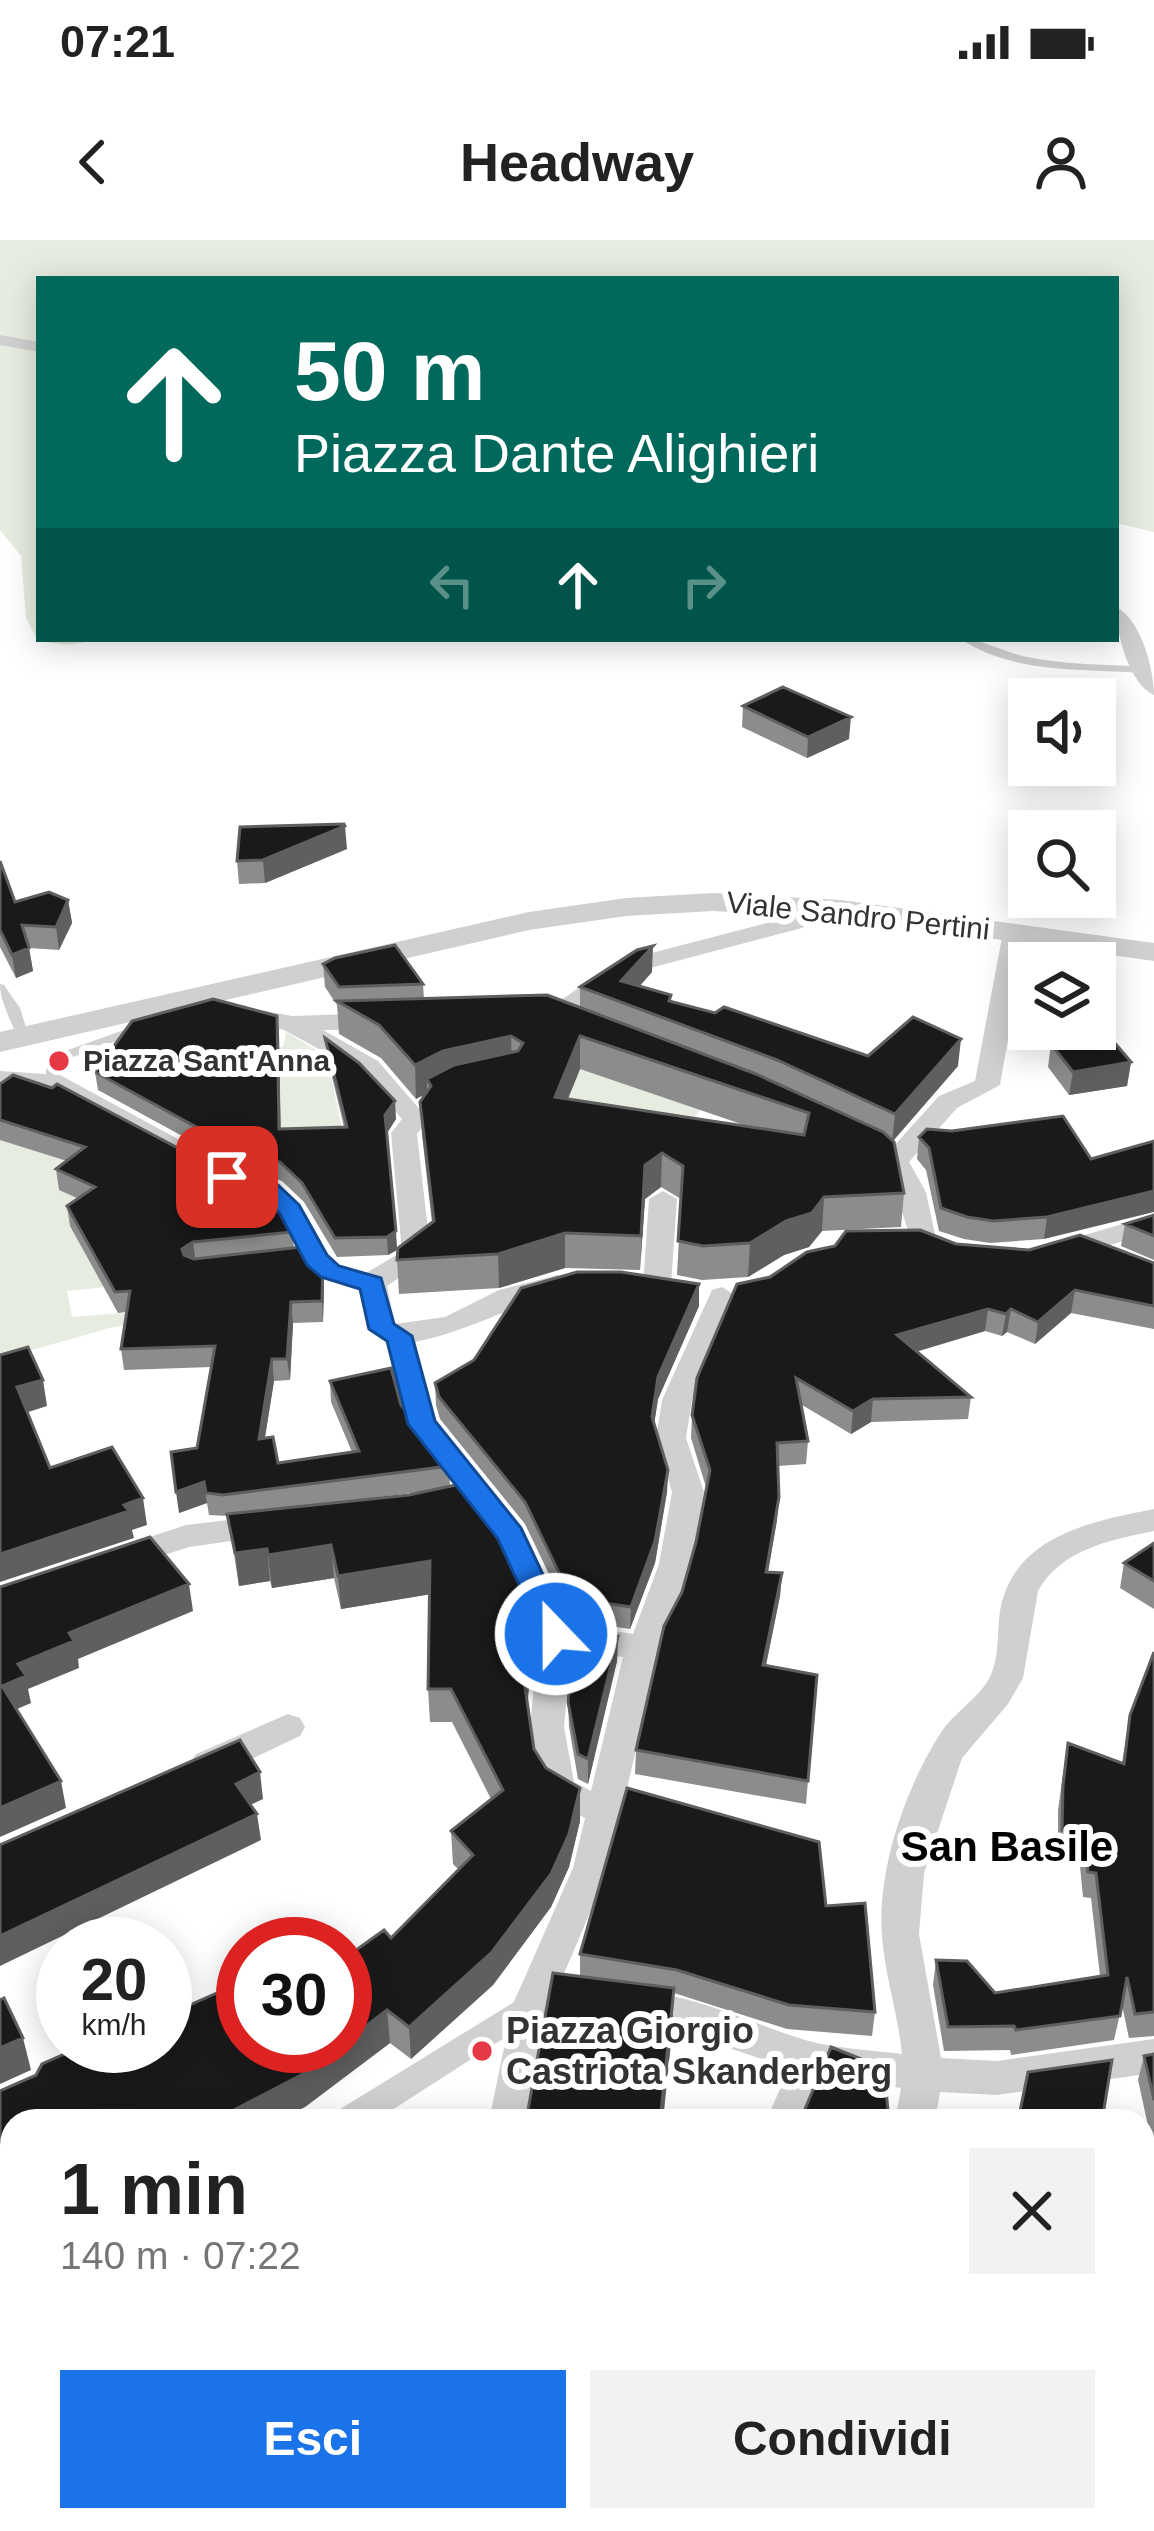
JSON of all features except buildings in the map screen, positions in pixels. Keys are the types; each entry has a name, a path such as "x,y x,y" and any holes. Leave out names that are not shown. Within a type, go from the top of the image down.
{"street":[{"path":"0,340 36,346"},
{"path":"1119,619 1150,680"},
{"name":"Viale Sandro Pertini","path":"12,1040 213,1001 529,921 626,907 713,902 816,908 1154,952"},
{"path":"551,1015 626,967 794,923 816,908"},
{"path":"896,1160 948,1102 987,1085 1015,932"},
{"path":"213,1001 292,1024 369,1066 416,1113 404,1133 417,1256 387,1269 372,1284"},
{"path":"523,1012 551,1015 588,1031"},
{"path":"292,1024 407,1020"},
{"path":"0,1079 51,1080 227,1177 269,1190 290,1210 316,1264 372,1284"},
{"path":"828,1127 896,1160 908,1171 911,1239 954,1253"},
{"path":"512,2109 535,1998 590,1868 642,1648 660,1614 688,1492 671,1438 690,1291 663,1199"},
{"path":"1026,1259 1154,1223"},
{"path":"1084,1246 1127,1267"},
{"path":"372,1284 382,1329 399,1336 453,1325 533,1288 610,1280 690,1291 758,1289"},
{"path":"399,1336 422,1424 467,1500 511,1535 556,1634 547,1745 552,1780 573,1801 604,1806"},
{"path":"917,2109 922,2074 900,1914 910,1859 935,1781 954,1741 1004,1684 1018,1637 1020,1596 1043,1560 1079,1538 1154,1520"},
{"path":"83,1571 186,1536 304,1522"},
{"path":"556,1634 642,1648"},
{"path":"185,1774 288,1727"},
{"path":"365,2109 535,1998 675,2014 813,2059 922,2074 997,2078 1154,2056"},
{"path":"791,2109 813,2059"}],"lane":[{"path":"971,642 1032,661 1150,680"},
{"path":"0,988 14,1008 12,1040"},
{"path":"174,1019 213,1001"},
{"path":"51,1080 53,1060 154,1024"}],"shaded area":[{"path":"0,240 1154,240 1154,532 1119,524 1119,276 36,276 36,637 26,618 21,556 0,530"},
{"path":"286,1032 339,1064 330,1070 342,1130 275,1137 233,1047 283,1047"},
{"path":"540,1039 572,1043 570,1059 607,1065 648,1082 642,1090 701,1109 695,1117 680,1114 670,1132 696,1138 703,1127 722,1133 736,1120 769,1131 763,1138 781,1141 769,1196 687,1175 684,1170 654,1168 649,1158 618,1156 618,1140 559,1131 550,1147 508,1136 522,1118 557,1125 572,1090 557,1087 560,1078 528,1074"},
{"path":"59,1133 98,1208 106,1287 67,1291 72,1317 135,1312 168,1321 113,1327 0,1359 0,1140"}],"place":[{"name":"Piazza Sant'Anna","path":"59,1061"},
{"name":"Piazza Giorgio Castriota Skanderberg","path":"482,2051"}],"district":[{"name":"San Basile","path":"1007,1846"}],"route":[{"path":"227,1177 269,1190 290,1210 316,1259 330,1272 372,1284 382,1329 399,1336 422,1424 511,1535 556,1634"}]}
